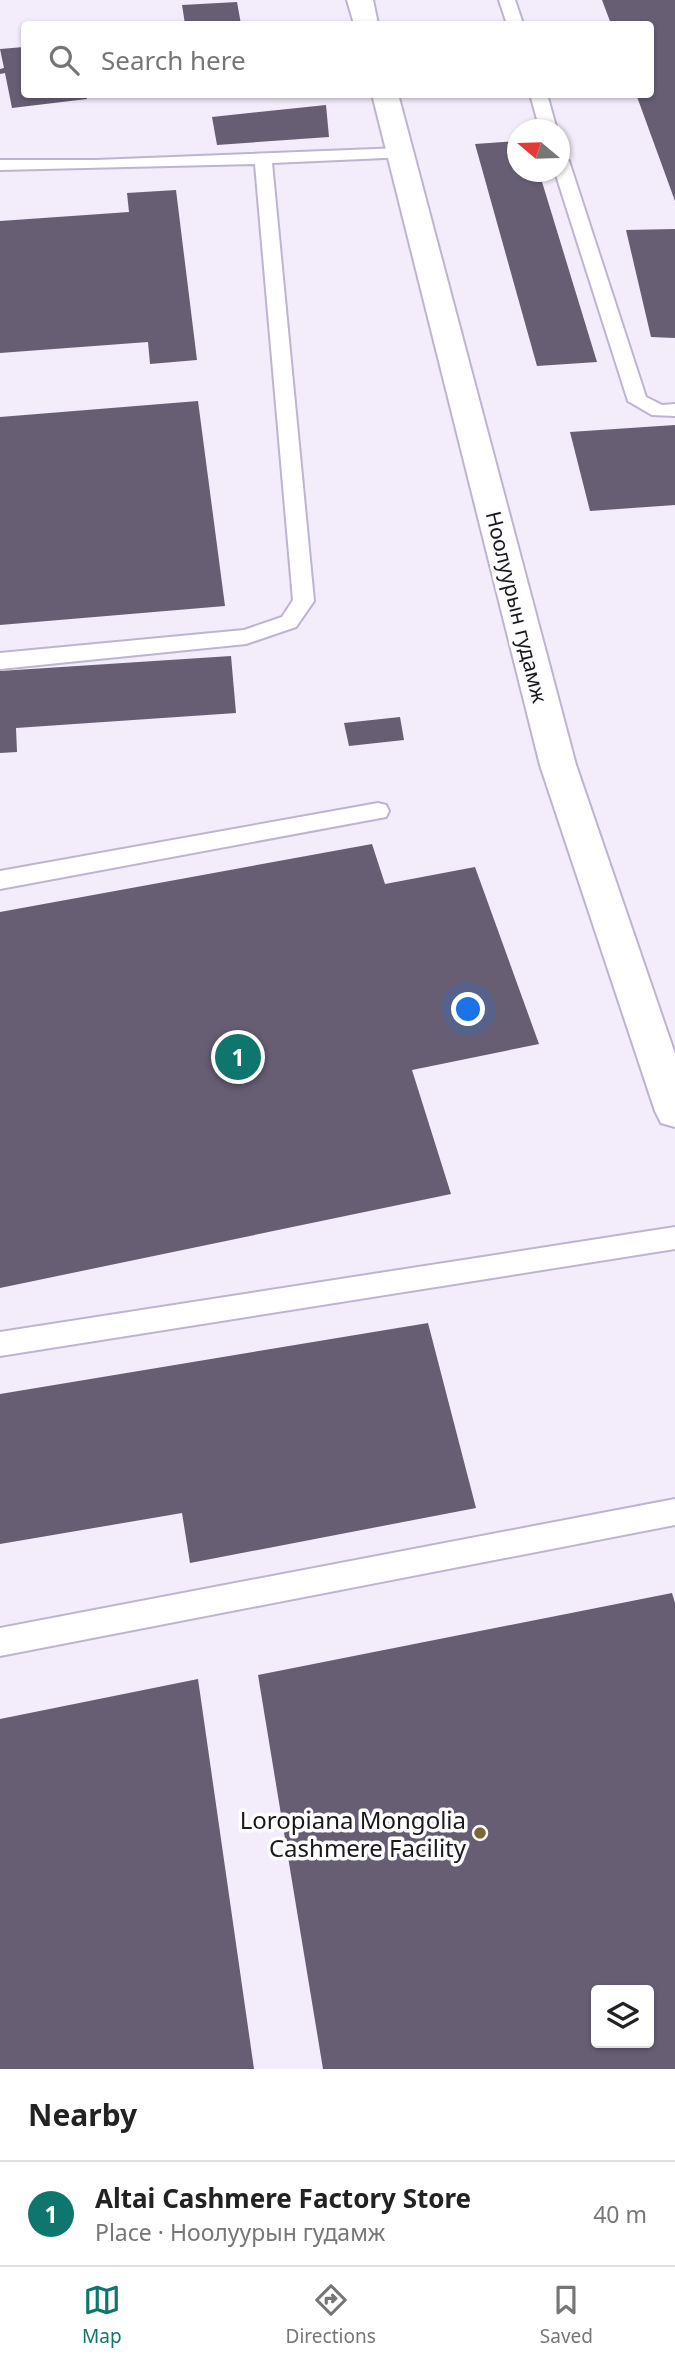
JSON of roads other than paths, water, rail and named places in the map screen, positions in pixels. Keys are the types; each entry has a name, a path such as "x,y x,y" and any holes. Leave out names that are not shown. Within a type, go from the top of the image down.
{"street":[{"path":"360,0 365,21"},
{"name":"Ноолуурын гудамж","path":"386,98 558,765 675,1111"}],"lane":[{"path":"507,0 514,21"},
{"path":"539,98 546,119"},
{"path":"0,165 401,153"},
{"path":"0,661 246,638 289,622 304,601 263,159"},
{"path":"566,182 638,401 659,411 675,410"},
{"path":"0,880 378,811"},
{"path":"0,1344 675,1238"},
{"path":"0,1642 675,1512"}],"place":[{"name":"Altai Cashmere Factory Store","path":"238,1057"},
{"name":"Loropiana Mongolia Cashmere Facility","path":"480,1833"}]}
